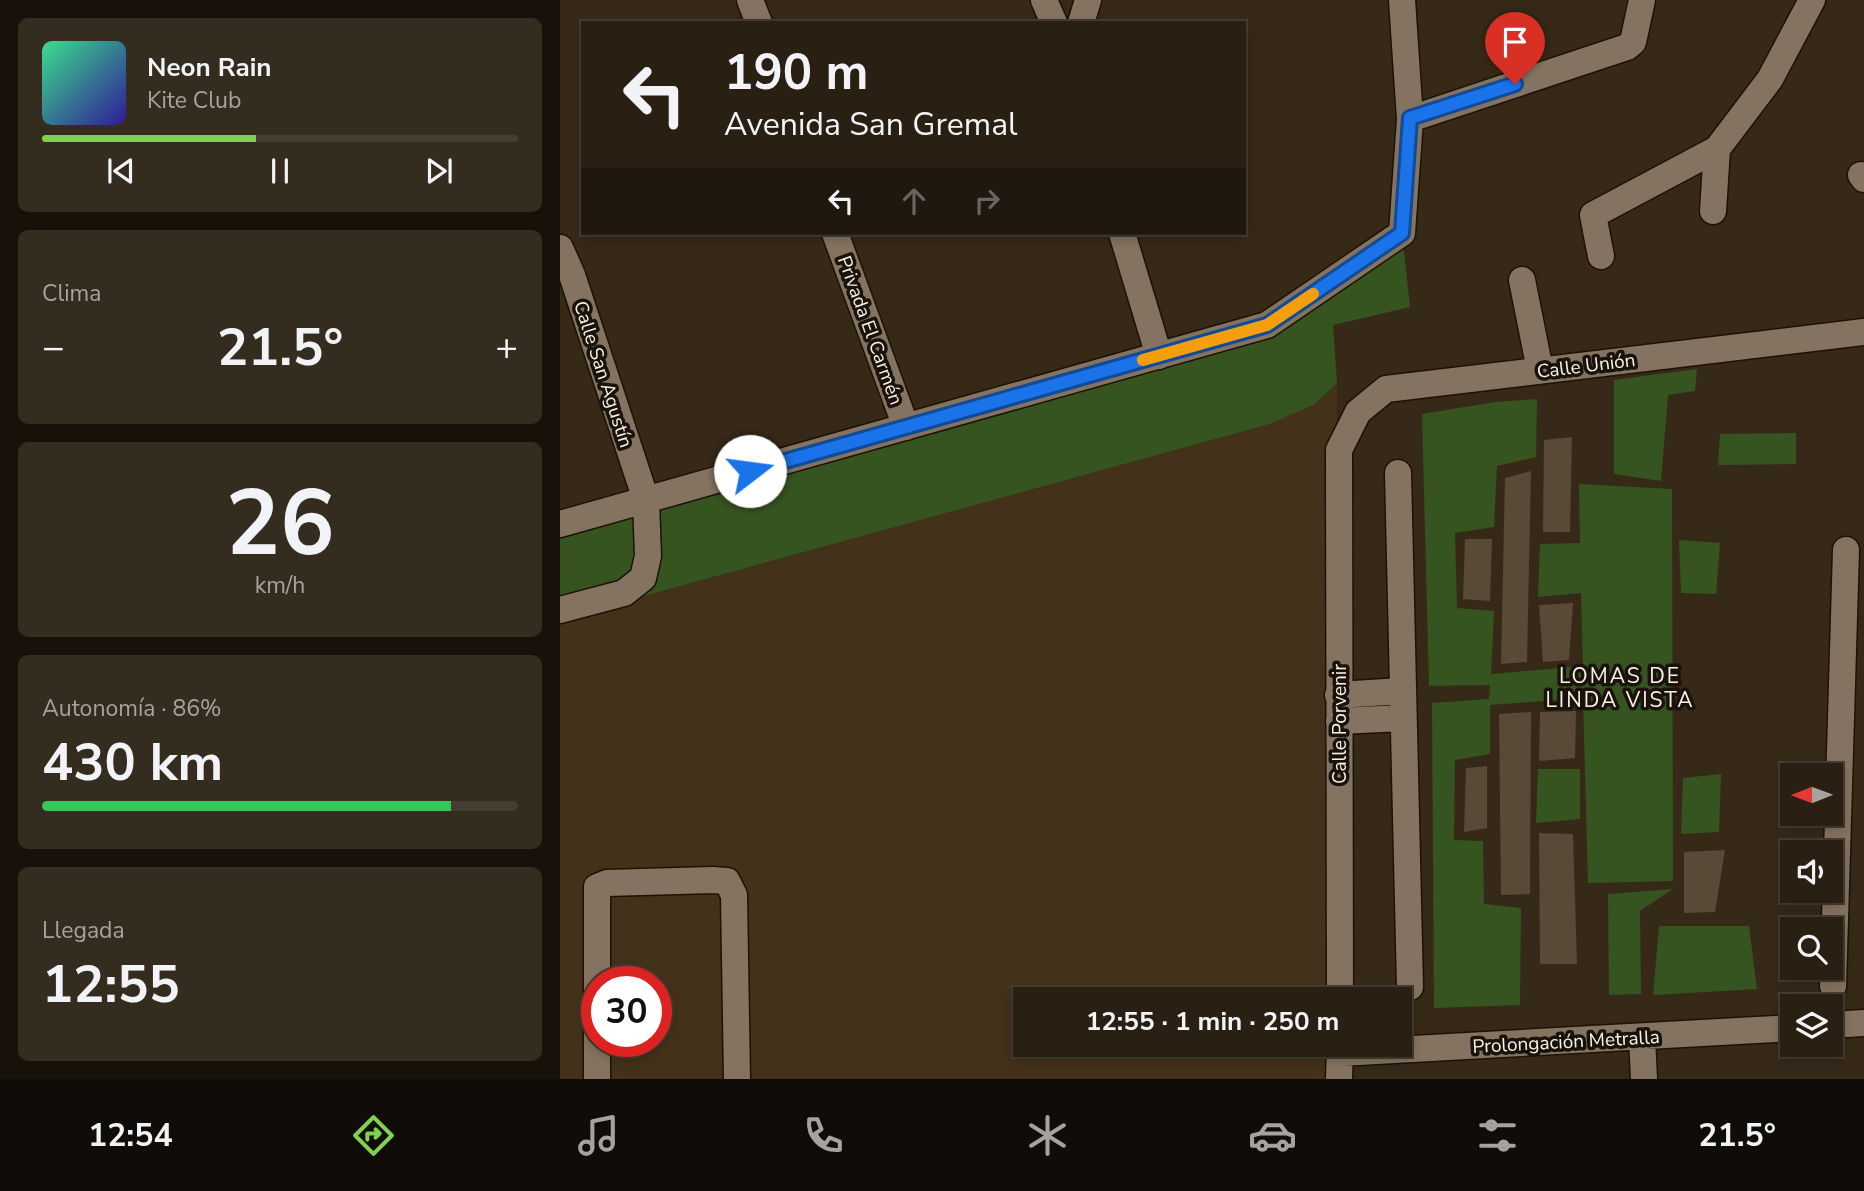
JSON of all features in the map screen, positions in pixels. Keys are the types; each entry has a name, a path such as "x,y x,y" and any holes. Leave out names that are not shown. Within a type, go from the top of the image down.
{"street":[{"path":"750,0 757,21"},
{"path":"1044,0 1053,21"},
{"path":"1082,21 1088,0"},
{"path":"560,524 1267,325 1402,233 1410,118 1402,0"},
{"path":"1410,118 1627,47 1633,42 1642,0"},
{"path":"1601,256 1593,215 1717,149 1770,79 1812,0"},
{"path":"1713,211 1717,149"},
{"name":"Privada El Carmén","path":"836,235 906,427"},
{"path":"1123,235 1159,355"},
{"name":"Calle San Agustín","path":"560,248 566,277 646,500 648,555 643,578 624,593 560,610"},
{"path":"1522,280 1540,370"},
{"name":"Calle Unión","path":"1339,450 1359,412 1386,389 1864,332"},
{"name":"Calle Porvenir","path":"1339,450 1340,987"},
{"path":"1398,473 1410,987"},
{"path":"1833,986 1853,709 1846,550"},
{"path":"1339,708 1402,691"},
{"path":"1339,708 1403,718"},
{"path":"597,1079 597,887 607,883 712,880 727,881 734,895 737,1079"},
{"path":"1843,1024 1863,1023"},
{"name":"Prolongación Metralla","path":"1412,1046 1642,1038 1780,1029"},
{"path":"1642,1038 1644,1079"},
{"path":"1339,1079 1340,1057"}],"shaded area":[{"path":"1337,383 1340,987 1013,987 1013,1057 1340,1057 1339,1079 560,1079 560,619 1270,424 1315,404"}],"green space":[{"path":"1402,233 1410,307 1333,325 1337,383 1315,404 1270,424 560,619 560,524 1267,325"},
{"path":"1697,369 1695,391 1668,395 1661,481 1614,474 1614,380"},
{"path":"1537,399 1536,457 1497,466 1494,527 1455,533 1457,608 1494,611 1491,674 1583,666 1581,593 1538,597 1540,544 1580,543 1579,484 1672,489 1673,881 1588,883 1583,698 1490,705 1490,754 1455,760 1454,840 1483,841 1484,904 1521,908 1520,1005 1434,1008 1432,703 1489,699 1490,685 1429,686 1422,414 1495,402"},
{"path":"1796,433 1796,464 1718,465 1720,434"},
{"path":"1679,540 1720,543 1716,594 1681,593"},
{"path":"1538,769 1580,769 1580,819 1536,823"},
{"path":"1721,774 1719,832 1681,834 1683,778"},
{"path":"1673,889 1640,911 1641,994 1609,995 1608,894"},
{"path":"1659,926 1749,926 1757,989 1653,995"}],"building":[{"path":"1572,437 1570,532 1543,532 1544,440"},
{"path":"1531,471 1527,662 1501,664 1505,478"},
{"path":"1465,539 1492,539 1490,601 1463,599"},
{"path":"1573,603 1569,660 1543,662 1539,605"},
{"path":"1576,711 1575,758 1539,761 1540,712"},
{"path":"1531,712 1530,894 1501,895 1499,714"},
{"path":"1487,766 1487,828 1464,832 1466,768"},
{"path":"1539,833 1573,834 1577,964 1540,964"},
{"path":"1725,850 1715,912 1684,913 1684,852"}],"slow traffic":[{"path":"1143,360 1267,325 1313,294"}],"district":[{"name":"LOMAS DE LINDA VISTA","path":"1620,688"}],"route":[{"path":"750,471 1267,325 1402,233 1410,118 1515,84"}]}
